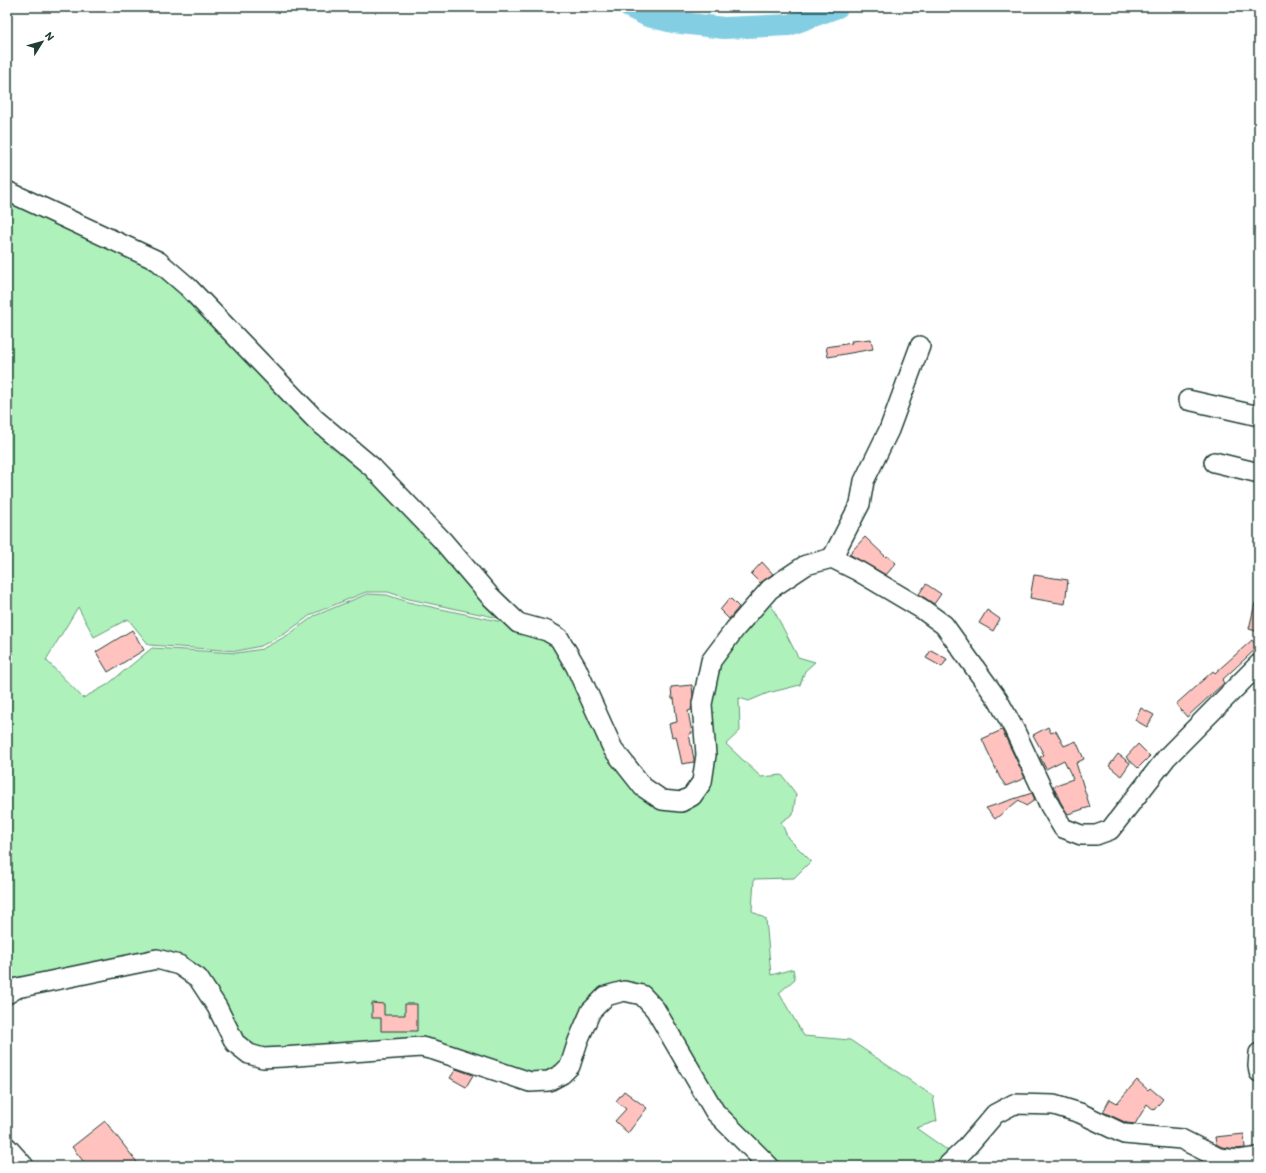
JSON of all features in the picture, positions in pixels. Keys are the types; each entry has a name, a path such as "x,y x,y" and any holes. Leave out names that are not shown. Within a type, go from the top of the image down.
{"street":[{"path":"7,191 158,261 188,287 314,419 372,467 442,540 489,595 518,623 547,631 559,638 576,667 613,749 643,787 662,800 681,802 692,796 702,782 706,755 702,704 711,661 735,629 770,589 806,565 832,558 858,571 922,609 944,625 998,700 1014,729 1050,806 1063,828 1081,835 1096,835 1110,830 1167,757 1259,664"},
{"path":"832,558 860,504 864,480 889,430 920,346"},
{"path":"1188,400 1259,416"},
{"path":"1214,462 1259,473"},
{"path":"7,994 17,988 157,959 179,965 198,978 217,1007 235,1043 249,1054 263,1058 421,1047 530,1082 549,1081 562,1074 570,1066 578,1041 591,1011 606,996 624,991 642,995 656,1009 715,1112 769,1166"},
{"path":"1259,1053 1259,1072"},
{"path":"947,1166 965,1150 994,1114 1014,1104 1054,1105 1080,1113 1124,1134 1181,1139 1219,1158 1239,1160 1259,1157"},
{"path":"7,1147 24,1166"}],"green space":[{"path":"7,196 156,265 369,470 508,620 409,599 388,592 366,592 312,614 286,633 261,646 237,651 149,645 128,619 94,637 78,607 46,660 83,698 107,685 152,648 237,653 262,649 288,635 314,616 367,594 387,595 408,602 512,624 556,642 640,790 696,799 706,704 716,663 768,599 798,657 815,662 805,671 800,685 768,693 749,701 739,698 740,731 726,744 761,777 782,775 796,794 793,814 781,822 788,838 811,861 794,878 754,879 752,911 766,919 771,975 793,969 795,979 779,993 804,1036 850,1040 933,1096 937,1121 916,1128 953,1154 941,1166 775,1166 719,1109 659,1006 604,992 559,1071 530,1077 436,1045 251,1050 182,961 7,989"}],"building":[{"path":"871,339 873,349 828,357 826,347 852,343 851,341"},
{"path":"865,537 886,557 887,556 896,563 886,575 849,554"},
{"path":"762,562 773,574 760,583 751,574"},
{"path":"1034,575 1068,580 1065,604 1030,598"},
{"path":"926,584 941,594 934,604 919,594"},
{"path":"730,598 739,607 729,619 720,610"},
{"path":"1255,603 1259,603 1259,632 1249,629"},
{"path":"987,610 1000,619 993,631 979,623"},
{"path":"132,630 144,650 108,672 96,652"},
{"path":"1252,640 1258,647 1222,680 1224,683 1187,717 1176,704 1213,671 1215,673"},
{"path":"931,650 947,659 942,667 926,658"},
{"path":"692,685 693,696 691,710 688,711 692,733 689,734 694,762 682,764 676,736 672,737 669,724 677,722 671,687"},
{"path":"1141,708 1154,715 1147,727 1135,720"},
{"path":"1048,727 1051,733 1056,731 1064,746 1076,741 1084,759 1076,763 1090,807 1068,814 1061,803 1053,786 1073,779 1064,760 1046,769 1040,757 1044,755 1033,735"},
{"path":"1002,730 1025,778 1006,786 1000,778 982,739"},
{"path":"1138,744 1150,756 1138,768 1126,757"},
{"path":"1118,754 1130,763 1121,776 1109,766"},
{"path":"1032,793 1035,800 1026,806 1019,800 995,819 986,808"},
{"path":"372,1003 384,1004 384,1015 405,1015 405,1004 417,1004 417,1031 381,1031 381,1018 372,1018"},
{"path":"456,1069 473,1075 466,1087 450,1078"},
{"path":"1137,1080 1148,1090 1150,1088 1163,1099 1154,1110 1147,1104 1135,1124 1127,1123 1103,1112 1110,1099 1117,1103"},
{"path":"624,1091 647,1108 628,1133 615,1121 626,1109 616,1101"},
{"path":"105,1121 140,1166 87,1166 72,1147"},
{"path":"1244,1134 1245,1148 1235,1149 1222,1147 1216,1144 1215,1137"}],"waterway":[{"path":"629,7 648,16 673,22 724,28 789,25 838,7"}]}
